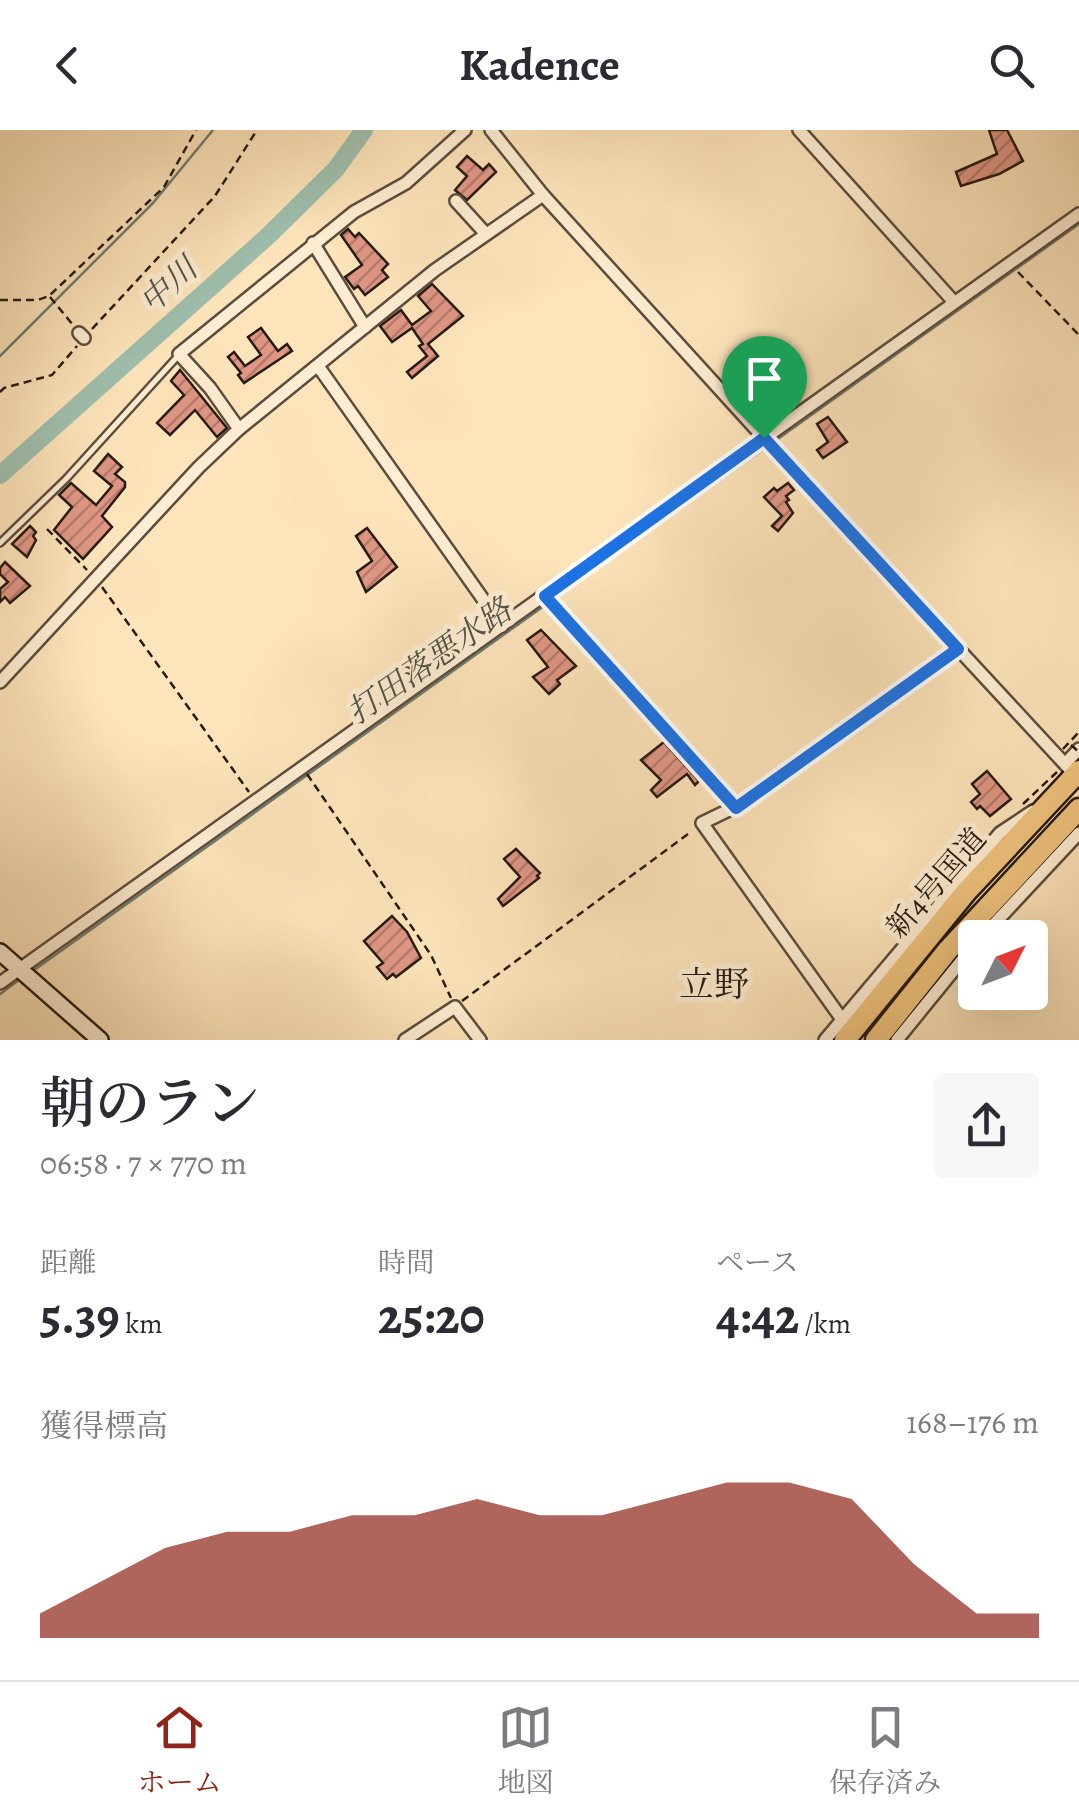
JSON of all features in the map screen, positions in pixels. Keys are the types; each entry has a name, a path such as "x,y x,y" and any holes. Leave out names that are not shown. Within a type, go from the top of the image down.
{"highway":[{"name":"新4号国道","path":"845,1040 966,892 1048,804 1073,770"},
{"name":"新4号国道","path":"876,1040 958,939 1079,809"}],"main road":[{"path":"0,952 100,1040"}],"street":[{"path":"240,429 210,388 178,354 354,212 406,183 465,130"},
{"path":"491,130 543,195 1073,770"},
{"path":"799,130 954,302"},
{"path":"0,682 199,467 240,429 436,270 543,195"},
{"path":"456,201 486,234"},
{"path":"0,983 1079,214"},
{"path":"313,243 365,327"},
{"path":"318,366 502,626"},
{"path":"545,596 736,808 702,824 840,1018"},
{"path":"1073,770 1074,747"},
{"path":"825,1040 1000,833 1017,819 1048,804"},
{"path":"998,920 1079,833"},
{"path":"897,1040 958,965"},
{"path":"405,1040 454,1006 480,1040"}],"lane":[{"path":"0,543 66,478 178,354"}],"path":[{"path":"0,300 38,300 49,296 164,187 196,130"},
{"path":"0,392 52,375 82,335 215,196 258,130"},
{"path":"1010,263 1079,336"},
{"path":"49,296 82,335"},
{"path":"47,530 96,580 255,802"},
{"path":"736,808 958,649"},
{"path":"1074,747 1079,732"},
{"path":"303,769 431,954 454,1006 702,824"}],"building":[{"path":"989,130 1007,130 1023,161 999,174 961,186 956,172 997,154"},
{"path":"467,156 483,170 489,164 496,172 467,200 455,190 467,176 457,167"},
{"path":"348,229 355,237 359,233 388,264 382,270 388,277 365,295 345,277 362,265 341,235"},
{"path":"432,284 463,316 428,344 438,356 412,378 407,372 427,356 419,346 423,344 412,328 392,342 380,326 401,310 412,325 431,311 418,296"},
{"path":"261,328 278,351 287,344 292,351 244,383 228,357 234,352 245,366 261,355 248,337"},
{"path":"180,370 227,428 217,437 195,410 170,435 157,423 184,395 171,381"},
{"path":"828,417 847,442 823,458 817,450 828,442 817,424"},
{"path":"108,454 122,467 115,474 125,482 125,487 102,516 112,527 83,559 54,530 72,507 59,495 71,483 96,505 112,486 94,471"},
{"path":"788,483 794,490 786,496 786,502 793,513 778,531 772,526 782,516 764,497"},
{"path":"30,526 36,532 36,540 27,557 12,544"},
{"path":"367,528 397,567 366,592 357,572 372,561 356,536"},
{"path":"5,562 30,586 10,603 5,597 0,602 0,589 8,582 0,574"},
{"path":"541,630 576,666 557,680 560,684 549,694 533,677 548,667 527,640"},
{"path":"664,742 699,781 695,785 687,774 657,797 651,790 661,780 641,760"},
{"path":"987,771 1011,799 990,816 971,802 980,794 972,784"},
{"path":"516,849 540,873 539,878 503,906 498,899 520,877 504,859"},
{"path":"392,916 407,932 421,958 396,977 393,974 387,979 377,967 383,963 364,941"}],"waterway":[{"path":"0,356 153,203 213,130"},
{"name":"中川","path":"0,475 268,236 336,169 364,130"},
{"name":"打田落悪水路","path":"775,441 1079,224"},
{"name":"打田落悪水路","path":"555,598 764,449"},
{"name":"打田落悪水路","path":"30,973 544,606"},
{"name":"打田落悪水路","path":"0,994 19,980"}],"district":[{"name":"立野","path":"714,984"}],"route":[{"path":"764,438 958,649 736,808 545,596 764,438"}]}
